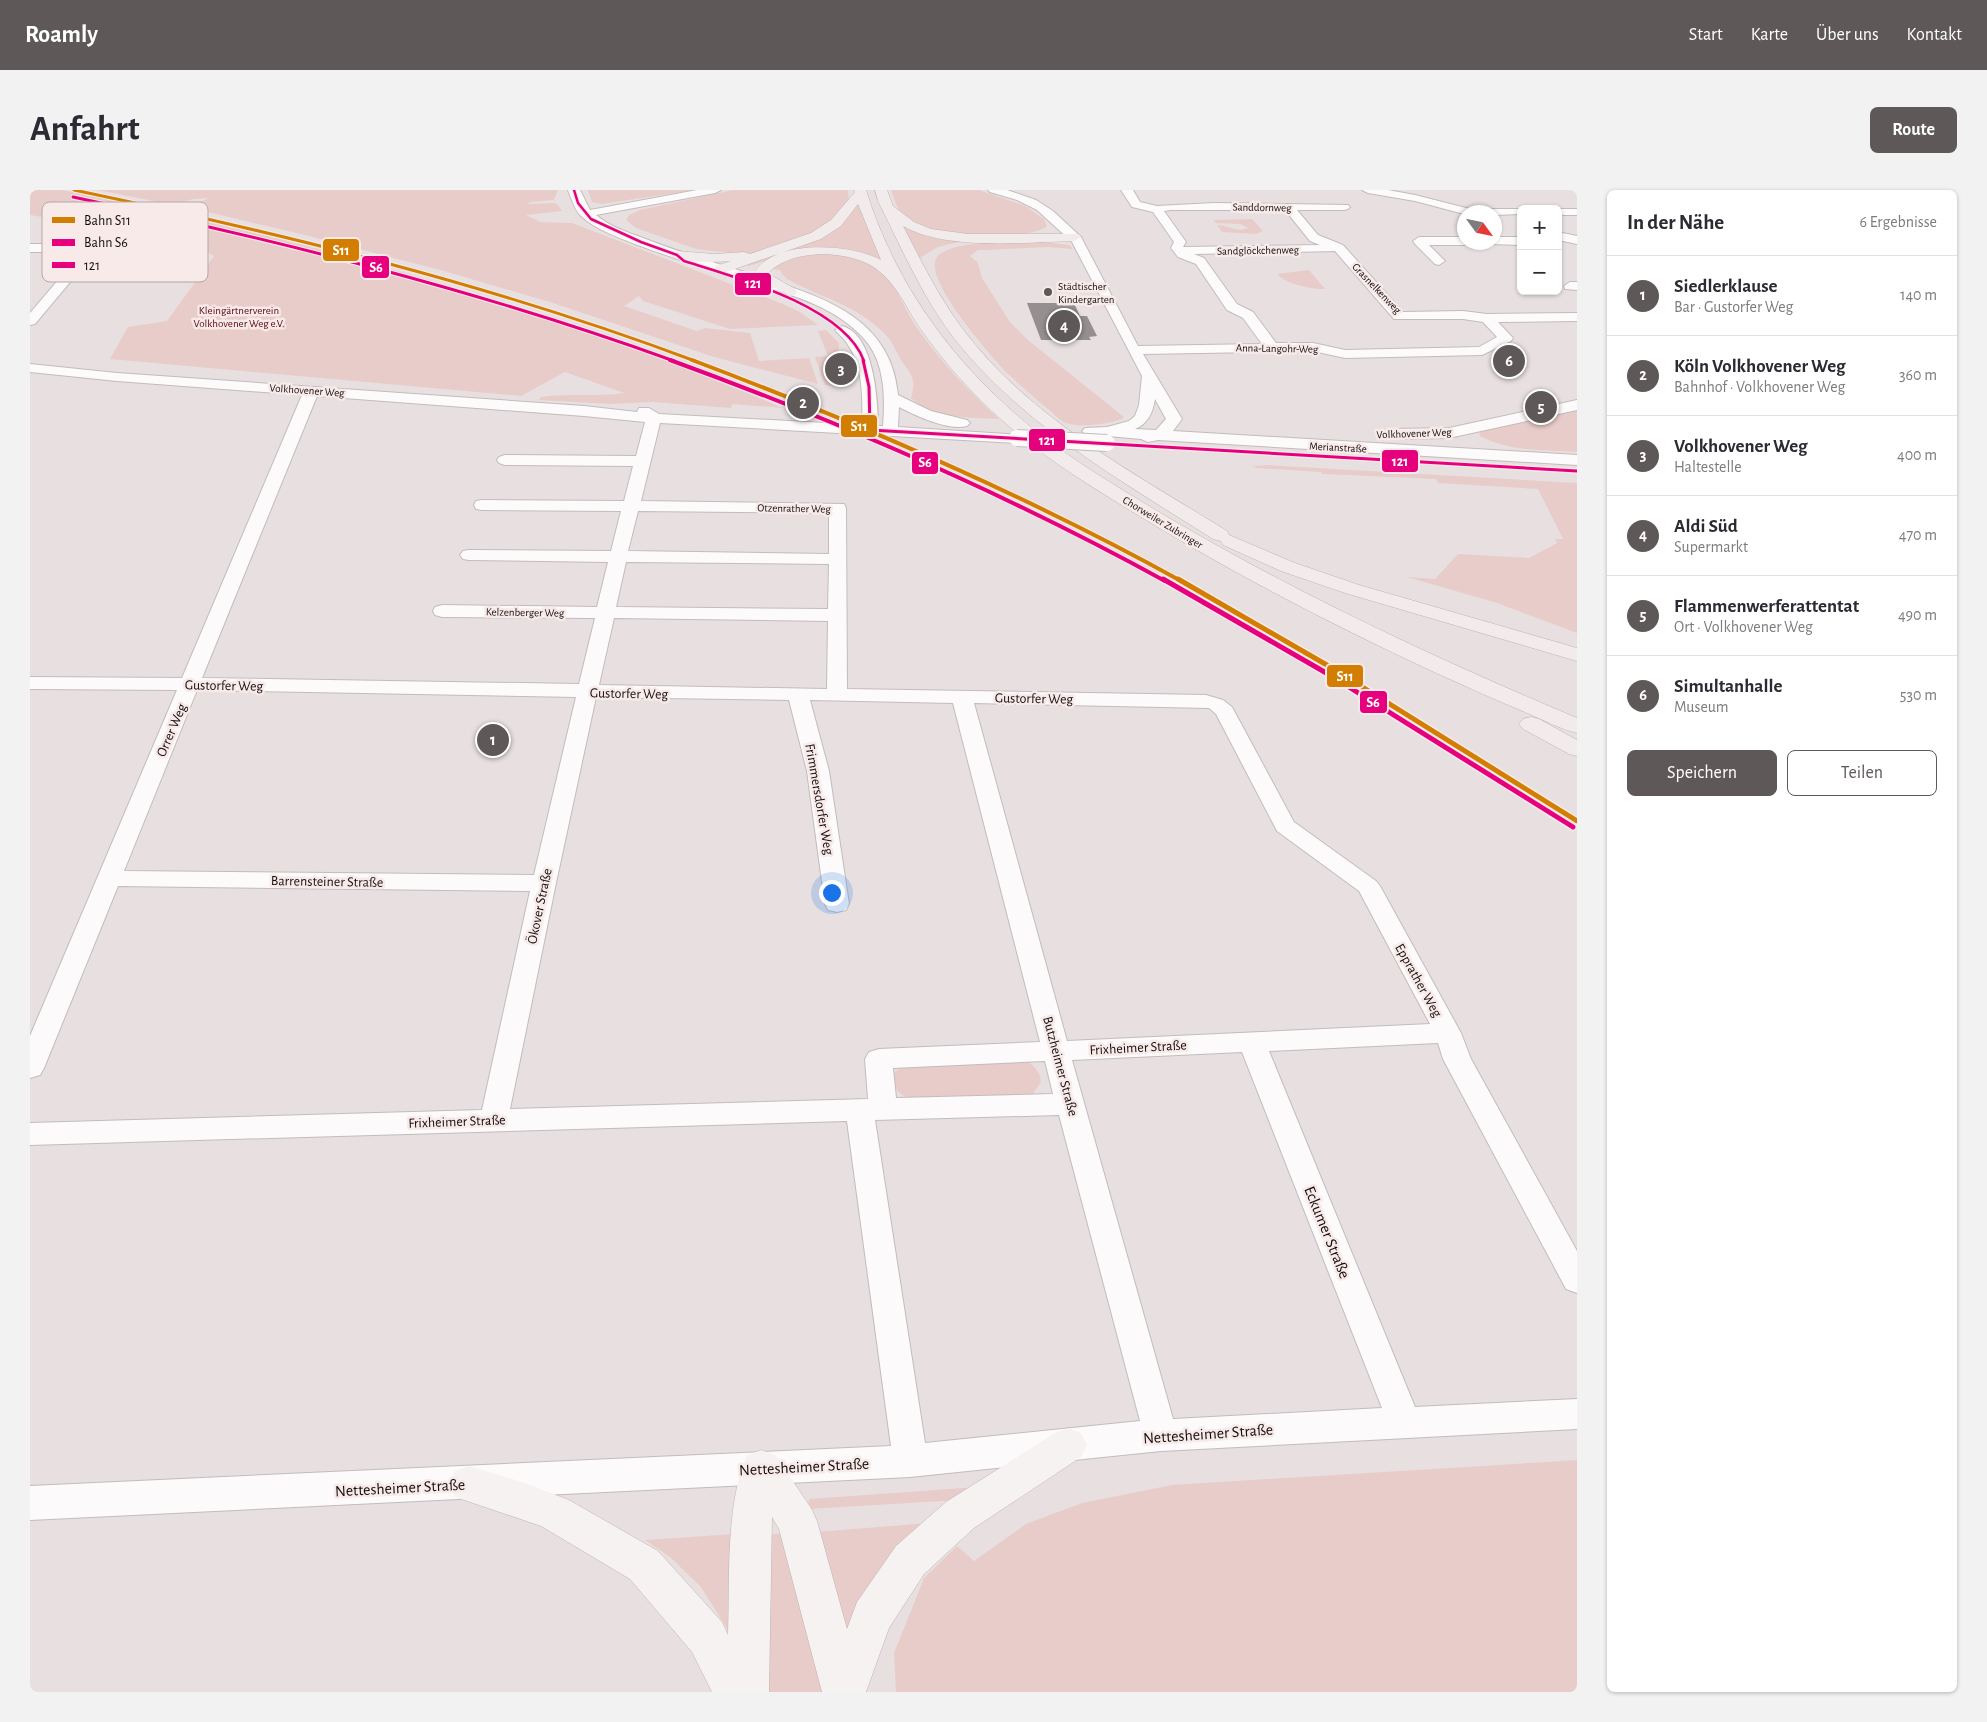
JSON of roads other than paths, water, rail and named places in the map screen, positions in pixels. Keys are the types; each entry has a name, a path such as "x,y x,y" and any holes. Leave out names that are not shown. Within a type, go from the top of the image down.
{"highway":[{"path":"723,272 777,255 816,236 836,224 861,191"},
{"name":"Chorweiler Zubringer","path":"861,191 896,278 915,310 951,357 991,402 1034,438 1094,480 1165,524 1261,578 1377,638 1492,691 1577,726"},
{"path":"883,195 904,222 913,227 937,234 972,237 1076,239"},
{"name":"Chorweiler Zubringer","path":"883,195 924,281 958,332 994,374 1024,403 1126,477 1230,540 1419,638 1577,708"},
{"path":"1023,237 1044,232 1051,226 1055,217"},
{"path":"939,249 957,244 982,242 1076,239"},
{"path":"677,255 734,257 808,253 848,254 870,260 896,278"},
{"path":"777,255 763,270 765,277 790,292"},
{"path":"924,281 924,264 927,260"},
{"path":"1230,540 1288,567 1352,589 1577,654"},
{"path":"1377,638 1577,749"}],"main road":[{"path":"844,1692 872,1617 910,1560 960,1515 1068,1445"},
{"path":"761,1468 797,1521 844,1692"},
{"path":"748,1692 751,1524 761,1468"},
{"path":"469,1484 522,1500 555,1513 644,1565 707,1637 734,1692"}],"street":[{"path":"574,190 578,203 585,214 609,228 677,255 684,261 790,292 840,313 860,328 877,347 887,370 892,397 891,422"},
{"path":"585,214 715,190"},
{"path":"994,190 1029,200 1055,217 1076,239 1134,350 1174,419 1192,429 1222,440"},
{"path":"1011,194 1025,190"},
{"path":"1127,190 1136,205 1157,209 1178,238 1180,242 1177,248 1178,251"},
{"path":"1370,190 1415,198 1457,209"},
{"name":"Sanddornweg","path":"1157,209 1266,206 1288,208 1344,207 1334,196"},
{"path":"609,228 615,216 632,205"},
{"name":"Grasnelkenweg","path":"1288,208 1314,238 1339,248 1399,316 1463,315 1487,318 1577,317"},
{"path":"1502,211 1517,211"},
{"path":"1562,212 1577,212"},
{"path":"1502,222 1509,224"},
{"path":"1562,237 1577,240"},
{"path":"1562,240 1577,240"},
{"path":"1439,261 1419,241 1457,241"},
{"path":"1502,241 1517,242"},
{"name":"Sandglöckchenweg","path":"1178,251 1339,248"},
{"name":"Sandglöckchenweg","path":"1178,251 1200,261 1232,308 1248,314 1271,347"},
{"path":"723,272 800,304 843,331 857,346 862,358 870,419"},
{"path":"30,321 63,282"},
{"name":"Anna-Langohr-Weg","path":"1134,350 1313,347 1345,354 1482,351 1506,338 1487,318"},
{"name":"Volkhovener Weg","path":"30,368 116,377 584,411 618,416 649,414 870,419 891,422 932,433 1107,443 1165,441"},
{"path":"1149,376 1147,409 1149,427 1165,441"},
{"name":"Orrer Weg","path":"30,1068 191,684 310,390"},
{"path":"892,397 912,409 936,419 979,425"},
{"name":"Volkhovener Weg","path":"1308,434 1449,433 1577,405"},
{"path":"1090,431 1124,428 1136,424 1147,409"},
{"path":"588,692 641,461 649,414"},
{"name":"Volkhovener Weg","path":"649,414 804,426 870,419"},
{"path":"1165,441 1166,430 1174,419"},
{"name":"Volkhovener Weg","path":"891,422 1090,431 1165,441"},
{"name":"Merianstraße","path":"1165,441 1222,440 1577,460"},
{"name":"Merianstraße","path":"1165,441 1196,448 1577,471"},
{"path":"505,460 641,461"},
{"path":"482,506 630,506"},
{"name":"Otzenrather Weg","path":"630,506 838,508 837,695"},
{"path":"468,555 837,559"},
{"name":"Kelzenberger Weg","path":"442,611 836,616"},
{"name":"Gustorfer Weg","path":"30,683 1206,701 1216,704 1225,711"},
{"name":"Ökover Straße","path":"494,1120 544,883 588,692"},
{"name":"Frimmersdorfer Weg","path":"798,695 818,771 836,904"},
{"name":"Butzheimer Straße","path":"962,697 1058,1052 1070,1104 1161,1435"},
{"name":"Epprather Weg","path":"1225,711 1285,826 1368,886 1448,1033 1457,1059 1577,1280"},
{"name":"Barrensteiner Straße","path":"109,878 544,883"},
{"name":"Frixheimer Straße","path":"872,1110 879,1059 1448,1033"},
{"name":"Eckumer Straße","path":"1252,1042 1404,1422"},
{"name":"Frixheimer Straße","path":"30,1134 1070,1104"},
{"path":"872,1110 910,1461"},
{"name":"Nettesheimer Straße","path":"30,1503 469,1484 910,1461 1161,1435 1577,1414"}],"rail line":[{"name":"S11","path":"74,190 131,202"},
{"name":"S6","path":"73,197 97,202"},
{"name":"S11","path":"208,218 404,267 497,293 676,354 878,434 980,479 1144,560 1332,668 1577,821"},
{"name":"S6","path":"208,226 402,274 495,300 674,361 762,395 943,470 1044,517 1204,602 1328,674 1573,827"}],"place":[{"name":"Städtischer Kindergarten","path":"1048,292"},
{"name":"Aldi Süd","path":"1064,326"},
{"name":"Simultanhalle","path":"1509,361"},
{"name":"Volkhovener Weg","path":"841,369"},
{"name":"Köln Volkhovener Weg","path":"803,403"},
{"name":"Flammenwerferattentat","path":"1541,407"},
{"name":"Siedlerklause","path":"493,740"}],"park label":[{"name":"Kleingärtnerverein Volkhovener Weg e.V.","path":"239,316"}]}
